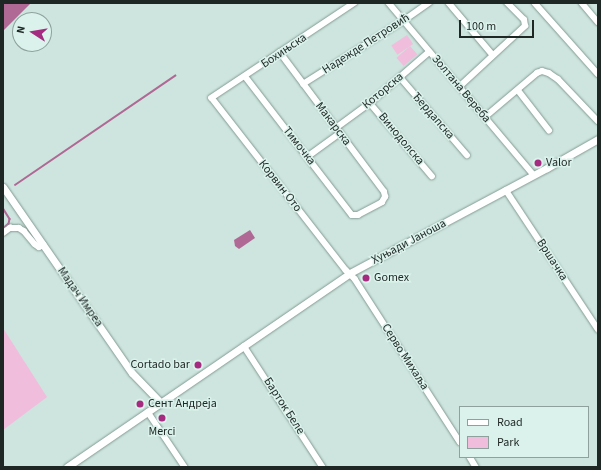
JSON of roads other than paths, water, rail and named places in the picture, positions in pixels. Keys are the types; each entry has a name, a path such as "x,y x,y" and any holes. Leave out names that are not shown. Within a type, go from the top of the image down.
{"street":[{"name":"Бохињска","path":"212,98 355,3"},
{"name":"Золтана Вереба","path":"388,3 534,175"},
{"name":"Надежде Петровић","path":"303,84 429,3"},
{"path":"449,3 493,54"},
{"path":"459,87 526,24 507,3"},
{"path":"535,3 598,74"},
{"path":"582,3 598,22"},
{"name":"Которска","path":"307,157 429,52"},
{"name":"Макарска","path":"280,53 385,194 382,202 358,215 352,215"},
{"path":"485,117 537,73 542,71 548,72 558,79 598,121"},
{"name":"Тимочка","path":"245,76 352,215"},
{"name":"Ђердапска","path":"400,77 466,155"},
{"path":"518,90 549,130"},
{"name":"Корвин Ото","path":"212,98 350,273"},
{"name":"Винодолска","path":"370,103 432,176"},
{"name":"Хуњади Јаноша","path":"67,467 350,273 534,175 598,139"},
{"name":"Мадач Имреа","path":"3,188 132,373 161,403"},
{"name":"Вршачка","path":"506,190 598,330"},
{"path":"3,233 10,228 20,228 39,247 44,245"},
{"name":"Серво Михаља","path":"350,273 459,440"},
{"name":"Барток Беле","path":"244,346 323,467"},
{"path":"148,412 185,467"},
{"path":"471,458 476,467"}],"waterway":[{"path":"15,185 175,76"},
{"path":"3,208 10,219 9,224 3,229"}],"place":[{"name":"Valor","path":"538,163"},
{"name":"Gomex","path":"366,278"},
{"name":"Cortado bar","path":"198,365"},
{"name":"Сент Андреја","path":"140,404"},
{"name":"Merci","path":"162,418"}]}
